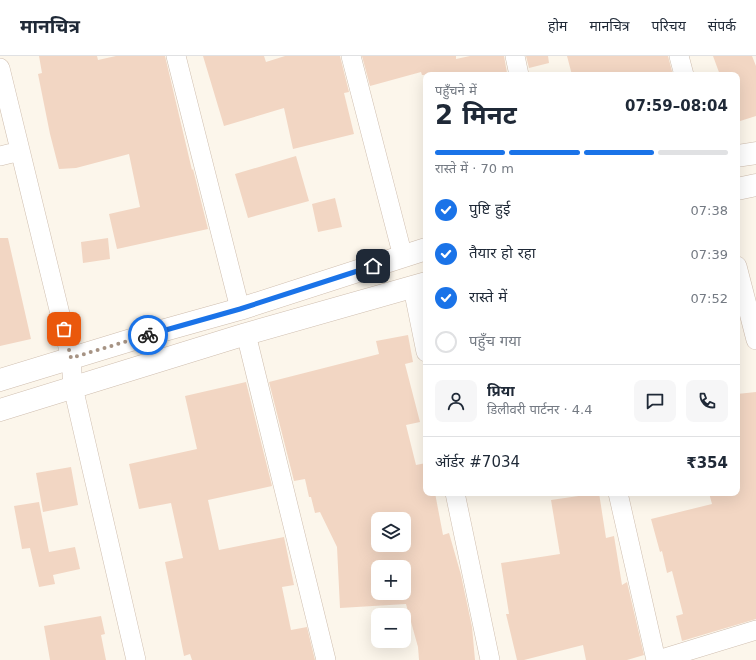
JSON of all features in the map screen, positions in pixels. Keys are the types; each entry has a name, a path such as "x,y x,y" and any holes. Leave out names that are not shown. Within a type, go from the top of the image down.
{"street":[{"path":"176,56 240,309"},
{"path":"351,56 402,257"},
{"path":"515,56 518,72"},
{"path":"679,56 683,72"},
{"path":"0,68 71,358 73,387 136,660"},
{"path":"0,156 20,151"},
{"path":"740,155 756,152"},
{"path":"740,188 756,185"},
{"path":"0,380 154,333 240,309 423,250"},
{"path":"740,278 756,340"},
{"path":"0,410 246,334 419,285 423,323"},
{"path":"246,334 326,660"},
{"path":"456,496 490,660"},
{"path":"619,496 657,660 756,630"}],"building":[{"path":"39,56 97,56 98,60 116,56 165,56 192,170 193,169 208,229 117,249 109,214 140,207 129,154 76,168 59,169 50,134 38,74 42,73"},
{"path":"203,56 264,56 266,62 285,56 340,56 349,92 344,93 354,134 293,149 284,108 224,126"},
{"path":"362,56 456,56 456,59 470,56 504,56 507,72 423,72 422,75 421,72 370,86"},
{"path":"526,56 548,56 549,63 529,68"},
{"path":"567,56 668,56 672,72 571,72"},
{"path":"713,56 752,56 756,66 756,116 740,121 740,72 719,72"},
{"path":"296,156 309,201 248,218 235,174"},
{"path":"335,198 342,227 318,232 312,204"},
{"path":"0,238 8,238 31,339 0,346"},
{"path":"108,238 110,259 83,263 81,242"},
{"path":"408,335 413,362 405,364 420,422 406,425 416,465 423,464 423,496 436,496 443,535 449,533 461,575 472,627 475,660 419,660 418,647 411,622 411,608 407,608 406,604 340,608 337,547 320,512 315,513 311,497 309,497 305,479 294,481 269,382 379,354 376,341"},
{"path":"246,382 272,486 208,500 219,550 284,537 294,585 282,587 291,630 307,627 315,660 192,660 190,654 184,656 165,562 183,558 171,503 139,509 129,464 197,449 185,396"},
{"path":"756,392 756,619 682,641 676,616 683,614 672,571 667,573 662,551 660,552 651,519 712,504 710,496 740,496 740,394"},
{"path":"71,467 78,505 43,512 36,473"},
{"path":"578,496 599,496 606,538 614,536 622,585 627,582 644,655 627,660 586,660 583,645 524,660 517,660 506,614 509,614 501,563 560,554 551,500"},
{"path":"39,502 49,552 75,547 80,569 53,575 55,584 39,587 30,548 22,549 14,506"},
{"path":"101,616 105,634 101,635 106,660 50,660 44,626"}],"way so far":[{"path":"64,329 71,358 148,335"}],"route":[{"path":"148,335 240,309 373,266"}]}
